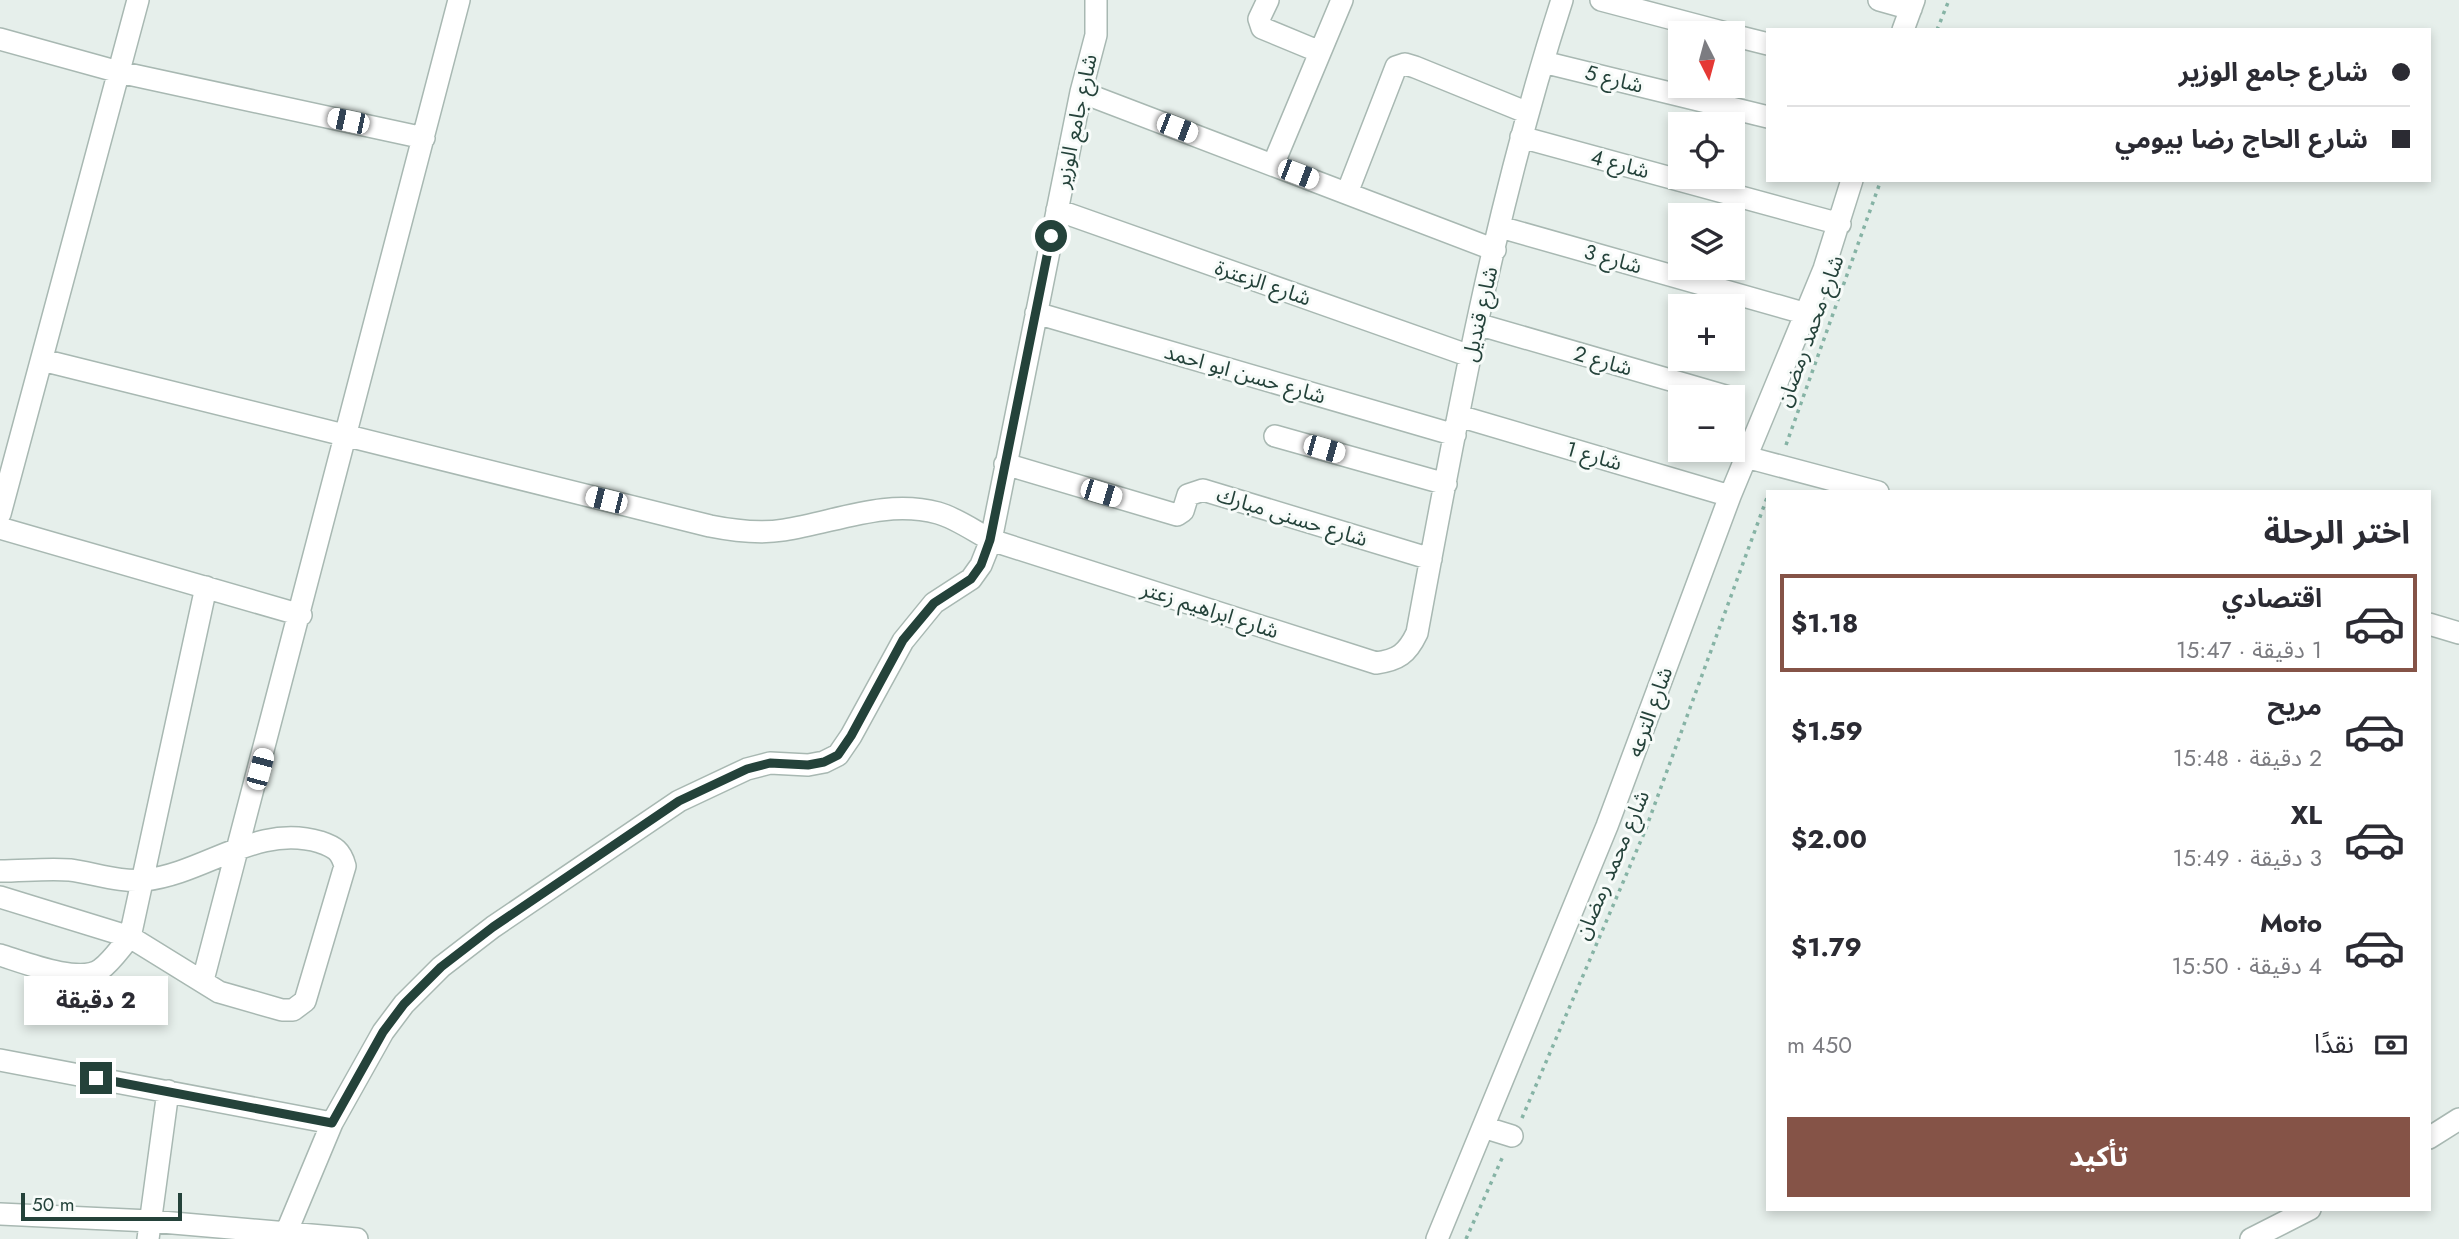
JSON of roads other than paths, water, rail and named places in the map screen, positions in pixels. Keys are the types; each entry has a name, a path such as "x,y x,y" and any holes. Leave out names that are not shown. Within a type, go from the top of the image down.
{"street":[{"path":"0,514 138,0"},
{"path":"203,980 301,615 459,0"},
{"name":"شارع جامع الوزير","path":"286,1233 332,1123 383,1032 404,1004 441,967 493,927 679,801 747,769 770,763 808,765 824,762 838,755 903,640 934,603 971,579 981,565 990,540 1081,92 1096,35 1097,0"},
{"path":"1268,0 1259,19 1262,28 1320,52"},
{"path":"1273,165 1342,0"},
{"name":"شارع قنديل","path":"1417,633 1477,324 1521,137 1562,0"},
{"path":"1601,0 1681,21"},
{"path":"1879,0 1912,4 1904,28"},
{"path":"1745,38 1766,44"},
{"path":"0,39 119,72 424,138"},
{"name":"شارع 5","path":"1543,62 1766,117"},
{"path":"1347,193 1396,67 1405,64 1415,67 1528,113"},
{"path":"1081,92 1495,250"},
{"name":"شارع 4","path":"1521,137 1840,224"},
{"name":"شارع الترعه","path":"1437,1239 1607,826 1730,496 1807,314 1840,224 1851,182"},
{"name":"شارع الزعترة","path":"1057,210 1470,356"},
{"name":"شارع 3","path":"1500,227 1807,314"},
{"name":"شارع حسن ابو احمد","path":"1036,313 1457,426"},
{"name":"شارع 2","path":"1477,324 1686,385"},
{"name":"شارع ابراهيم زعتر","path":"42,360 710,527 749,533 785,530 854,512 919,510 940,514 990,540 1376,663 1394,661 1409,650 1417,633"},
{"name":"شارع 2","path":"1745,402 1765,408"},
{"name":"شارع 1","path":"1457,426 1730,496"},
{"path":"1275,436 1446,484"},
{"path":"1746,457 1870,490"},
{"name":"شارع حسنى مبارك","path":"1005,464 1177,515 1183,512 1188,495 1203,491 1431,559"},
{"path":"0,528 301,615"},
{"path":"0,955 67,974 83,975 99,971 130,937 206,587"},
{"path":"2431,625 2459,633"},
{"path":"0,871 66,870 142,880 276,837 303,837 335,847 345,866 304,1001 293,1010 282,1010 219,992 130,937 0,897"},
{"path":"0,1060 332,1123"},
{"path":"149,1230 168,1091"},
{"path":"2431,1137 2459,1119"},
{"path":"1483,1127 1512,1136"},
{"path":"2251,1239 2306,1211"},
{"path":"0,1214 149,1230 286,1233 357,1239"}]}
